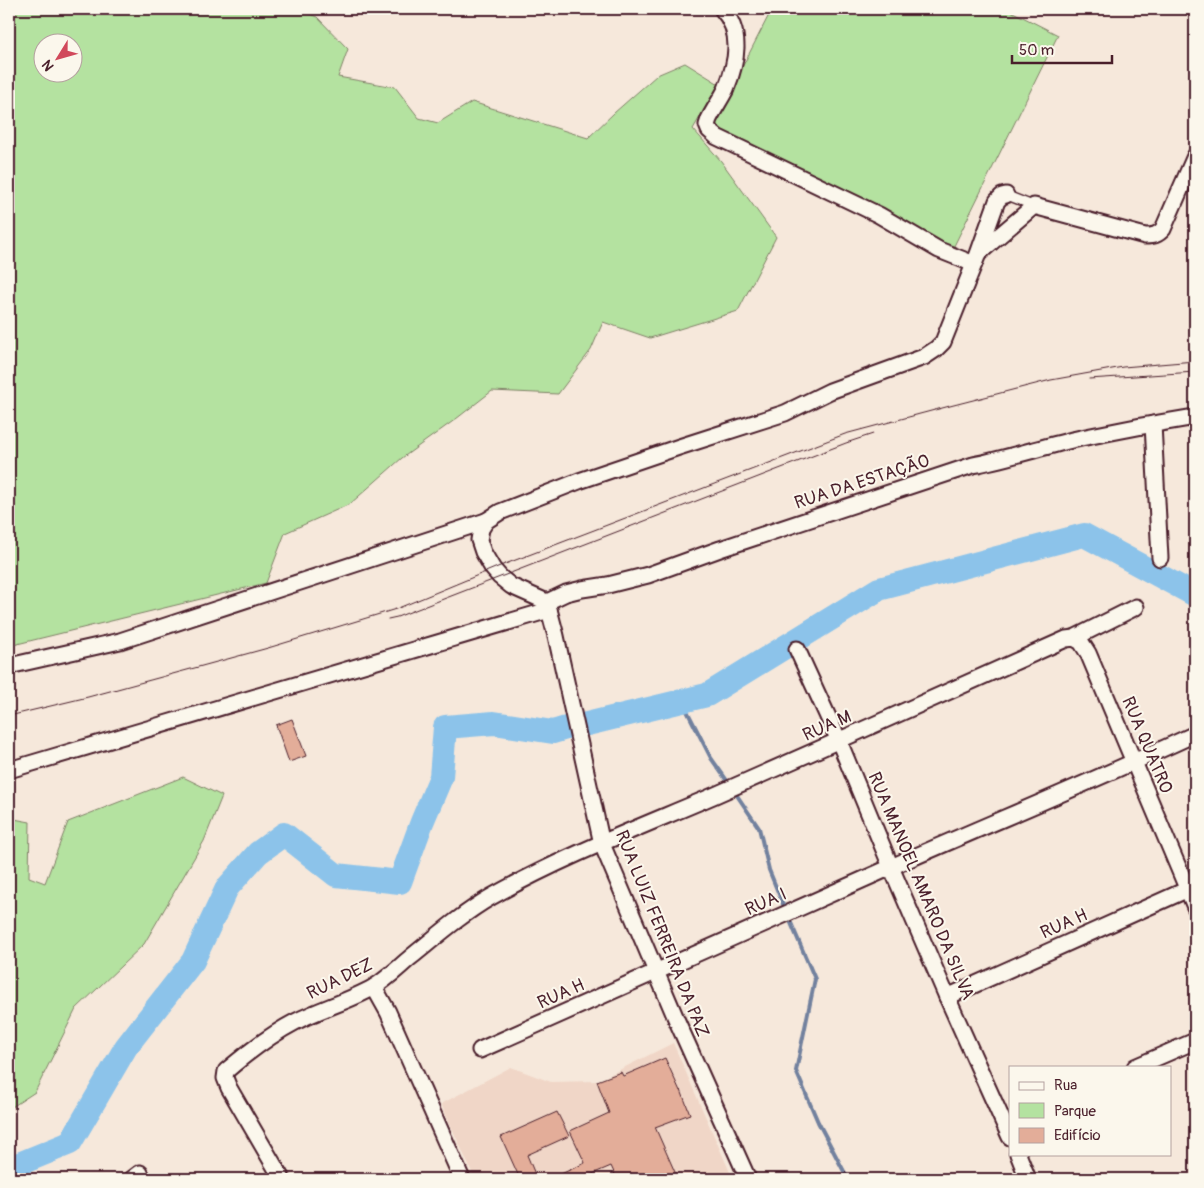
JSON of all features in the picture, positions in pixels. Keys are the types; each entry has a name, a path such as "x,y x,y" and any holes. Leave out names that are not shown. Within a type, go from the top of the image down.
{"street":[{"path":"722,9 730,19 736,34 737,46 735,60 726,89 707,125 712,134 880,215 939,250 976,259"},
{"path":"976,259 1034,206 1145,236 1154,236 1163,229 1195,156"},
{"path":"9,666 120,641 486,521 500,512 579,481 679,446 785,413 830,391 924,357 943,342 997,201 1006,195"},
{"name":"RUA DA ESTAÇÃO","path":"9,770 548,606 566,593 648,576 720,548 973,466 1081,438 1195,417"},
{"path":"1154,424 1160,558"},
{"path":"486,521 481,529 479,540 483,552 493,569 511,586 548,606"},
{"name":"RUA LUIZ FERREIRA DA PAZ","path":"548,606 602,844 677,1021 748,1179"},
{"name":"RUA M","path":"602,844 840,741 1136,607"},
{"name":"RUA QUATRO","path":"1070,638 1081,642 1088,654 1191,888 1195,907"},
{"name":"RUA MANOEL AMARO DA SILVA","path":"797,650 840,741 891,867 947,997 1007,1121"},
{"name":"RUA I","path":"657,972 1195,734"},
{"name":"RUA DEZ","path":"282,1179 229,1088 225,1078 226,1072 244,1055 295,1022 374,987 443,931 489,898 530,876 602,844"},
{"name":"RUA H","path":"947,997 1191,888"},
{"name":"RUA H","path":"480,1050 657,972"},
{"path":"374,987 388,1012 462,1179"},
{"path":"1137,1066 1195,1041"},
{"path":"1019,1156 1028,1179"}],"lane":[{"path":"1006,195 1034,206"}],"shaded area":[{"path":"673,1043 733,1179 475,1179 441,1104 511,1067 551,1082 597,1081"}],"green space":[{"path":"9,9 297,9 317,17 348,49 338,77 395,87 419,118 438,123 472,102 588,138 657,75 685,63 719,84 693,129 721,161 776,237 738,311 650,338 603,322 591,350 558,394 492,391 402,458 350,504 285,533 266,583 9,646"},
{"path":"772,9 1007,9 1058,35 953,248 711,128"},
{"path":"183,777 222,796 204,841 144,944 76,1009 35,1092 9,1109 9,818 30,822 29,877 45,883 68,822"}],"building":[{"path":"292,719 306,756 289,762 276,725"},
{"path":"665,1058 681,1090 690,1114 655,1127 678,1179 617,1179 611,1166 590,1175 592,1179 550,1179 585,1163 570,1131 609,1113 597,1081 621,1072 623,1076"},
{"path":"557,1112 569,1136 527,1155 537,1179 520,1179 501,1137"}],"waterway":[{"path":"587,724 707,695 879,589 1084,535 1195,595"},
{"path":"682,701 711,758 730,785"},
{"path":"9,1168 70,1143 126,1047 193,961 227,888 258,853 284,834 336,875 400,882 441,777 445,727 494,723 553,732 566,728"},
{"path":"734,791 759,828 769,870 785,909"},
{"path":"788,916 815,979 796,1071 818,1122 848,1179"}],"tram line":[{"path":"9,716 88,697 268,648 396,609 500,566 845,434 1051,380 1123,367 1195,361"},
{"path":"1089,379 1195,372"},
{"path":"388,619 873,434"}]}
